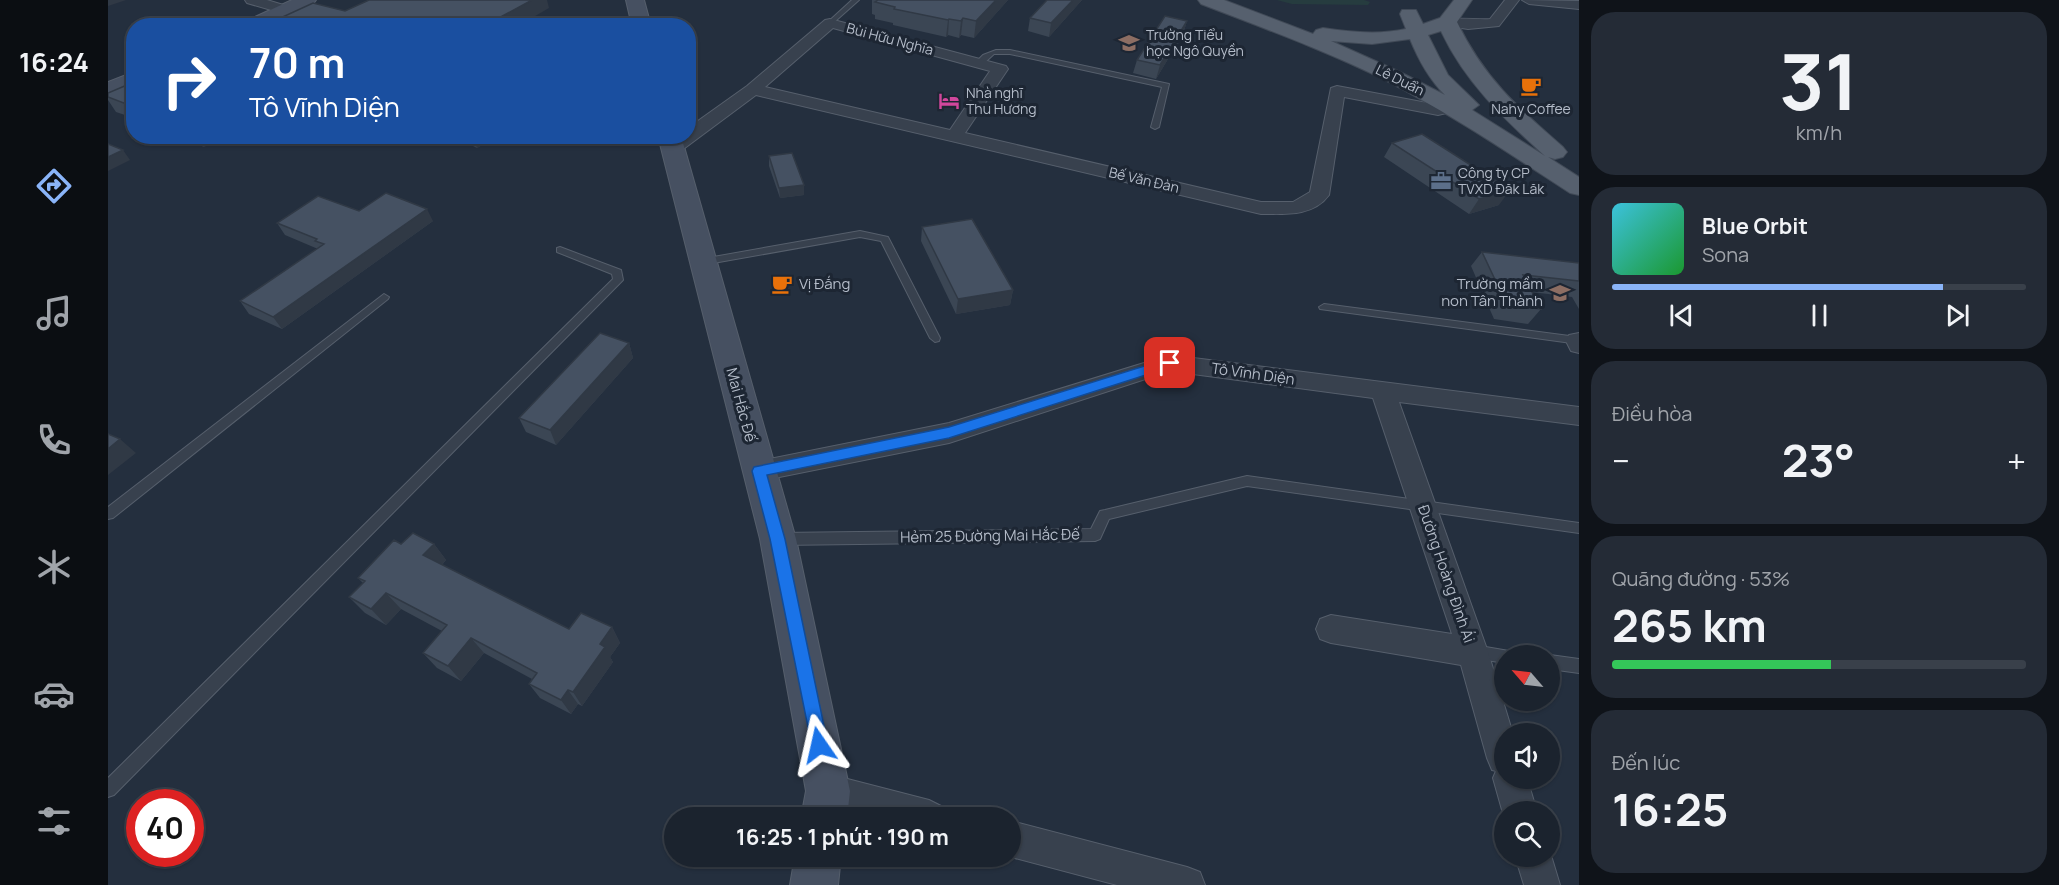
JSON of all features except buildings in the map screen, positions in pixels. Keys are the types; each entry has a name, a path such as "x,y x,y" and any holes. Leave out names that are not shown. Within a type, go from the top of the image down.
{"main road":[{"name":"Lê Duẩn","path":"1207,0 1343,37 1579,167"},
{"name":"Lê Duẩn","path":"1240,0 1419,89 1454,100 1493,132 1579,188"},
{"path":"1343,37 1377,39 1416,34 1447,22 1463,0"},
{"path":"1406,10 1447,22 1472,72 1495,99 1555,152"},
{"path":"1406,10 1431,64 1454,100"},
{"path":"1270,16 1297,16"},
{"path":"1318,19 1370,20"}],"street":[{"path":"252,0 285,10"},
{"path":"268,18 307,0"},
{"path":"636,0 640,18"},
{"path":"1447,22 1468,25 1494,23 1512,0"},
{"path":"1529,0 1579,5"},
{"name":"Bùi Hữu Nghĩa","path":"696,126 753,89 830,23 1000,69 955,135"},
{"path":"108,90 126,82"},
{"name":"Bế Văn Đàn","path":"753,89 1261,208 1297,208 1319,195 1337,91 1438,110 1454,100"},
{"name":"Mai Hắc Đế","path":"670,144 778,539 826,804"},
{"name":"Tô Vĩnh Diện","path":"759,471 949,433 1170,363 1579,416"},
{"name":"Đường Hoàng Đình Ái","path":"1383,391 1473,652 1494,724"},
{"path":"1331,629 1473,652"},
{"path":"826,804 848,807"},
{"path":"1021,842 1187,885"},
{"path":"814,885 816,867"},
{"path":"1536,867 1542,885"}],"lane":[{"path":"830,23 856,0"},
{"path":"979,63 985,55 995,51 1010,52 1166,86 1155,128"},
{"path":"702,262 860,234 876,236 885,239 935,338"},
{"path":"108,789 618,280 617,272 560,250"},
{"path":"108,514 384,297"},
{"path":"1324,307 1578,342"},
{"name":"Hẻm 25 Đường Mai Hắc Đế","path":"778,539 1095,535 1105,515 1247,481 1579,528"},
{"path":"1473,652 1494,655"},
{"path":"1560,663 1579,666"}],"green space":[{"path":"1277,0 1364,0 1370,2 1368,5 1292,4"}],"place":[{"name":"Trường Tiểu học Ngô Quyền","path":"1129,43"},
{"name":"Nahy Coffee","path":"1531,86"},
{"name":"Nhà nghĩ Thu Hương","path":"949,101"},
{"name":"Công ty CP TVXD Đăk Lăk","path":"1441,181"},
{"name":"Vị Đắng","path":"782,284"},
{"name":"Trường mầm non Tân Thành","path":"1560,293"}],"route":[{"path":"819,745 778,539 759,471 949,433 1170,363"}]}
